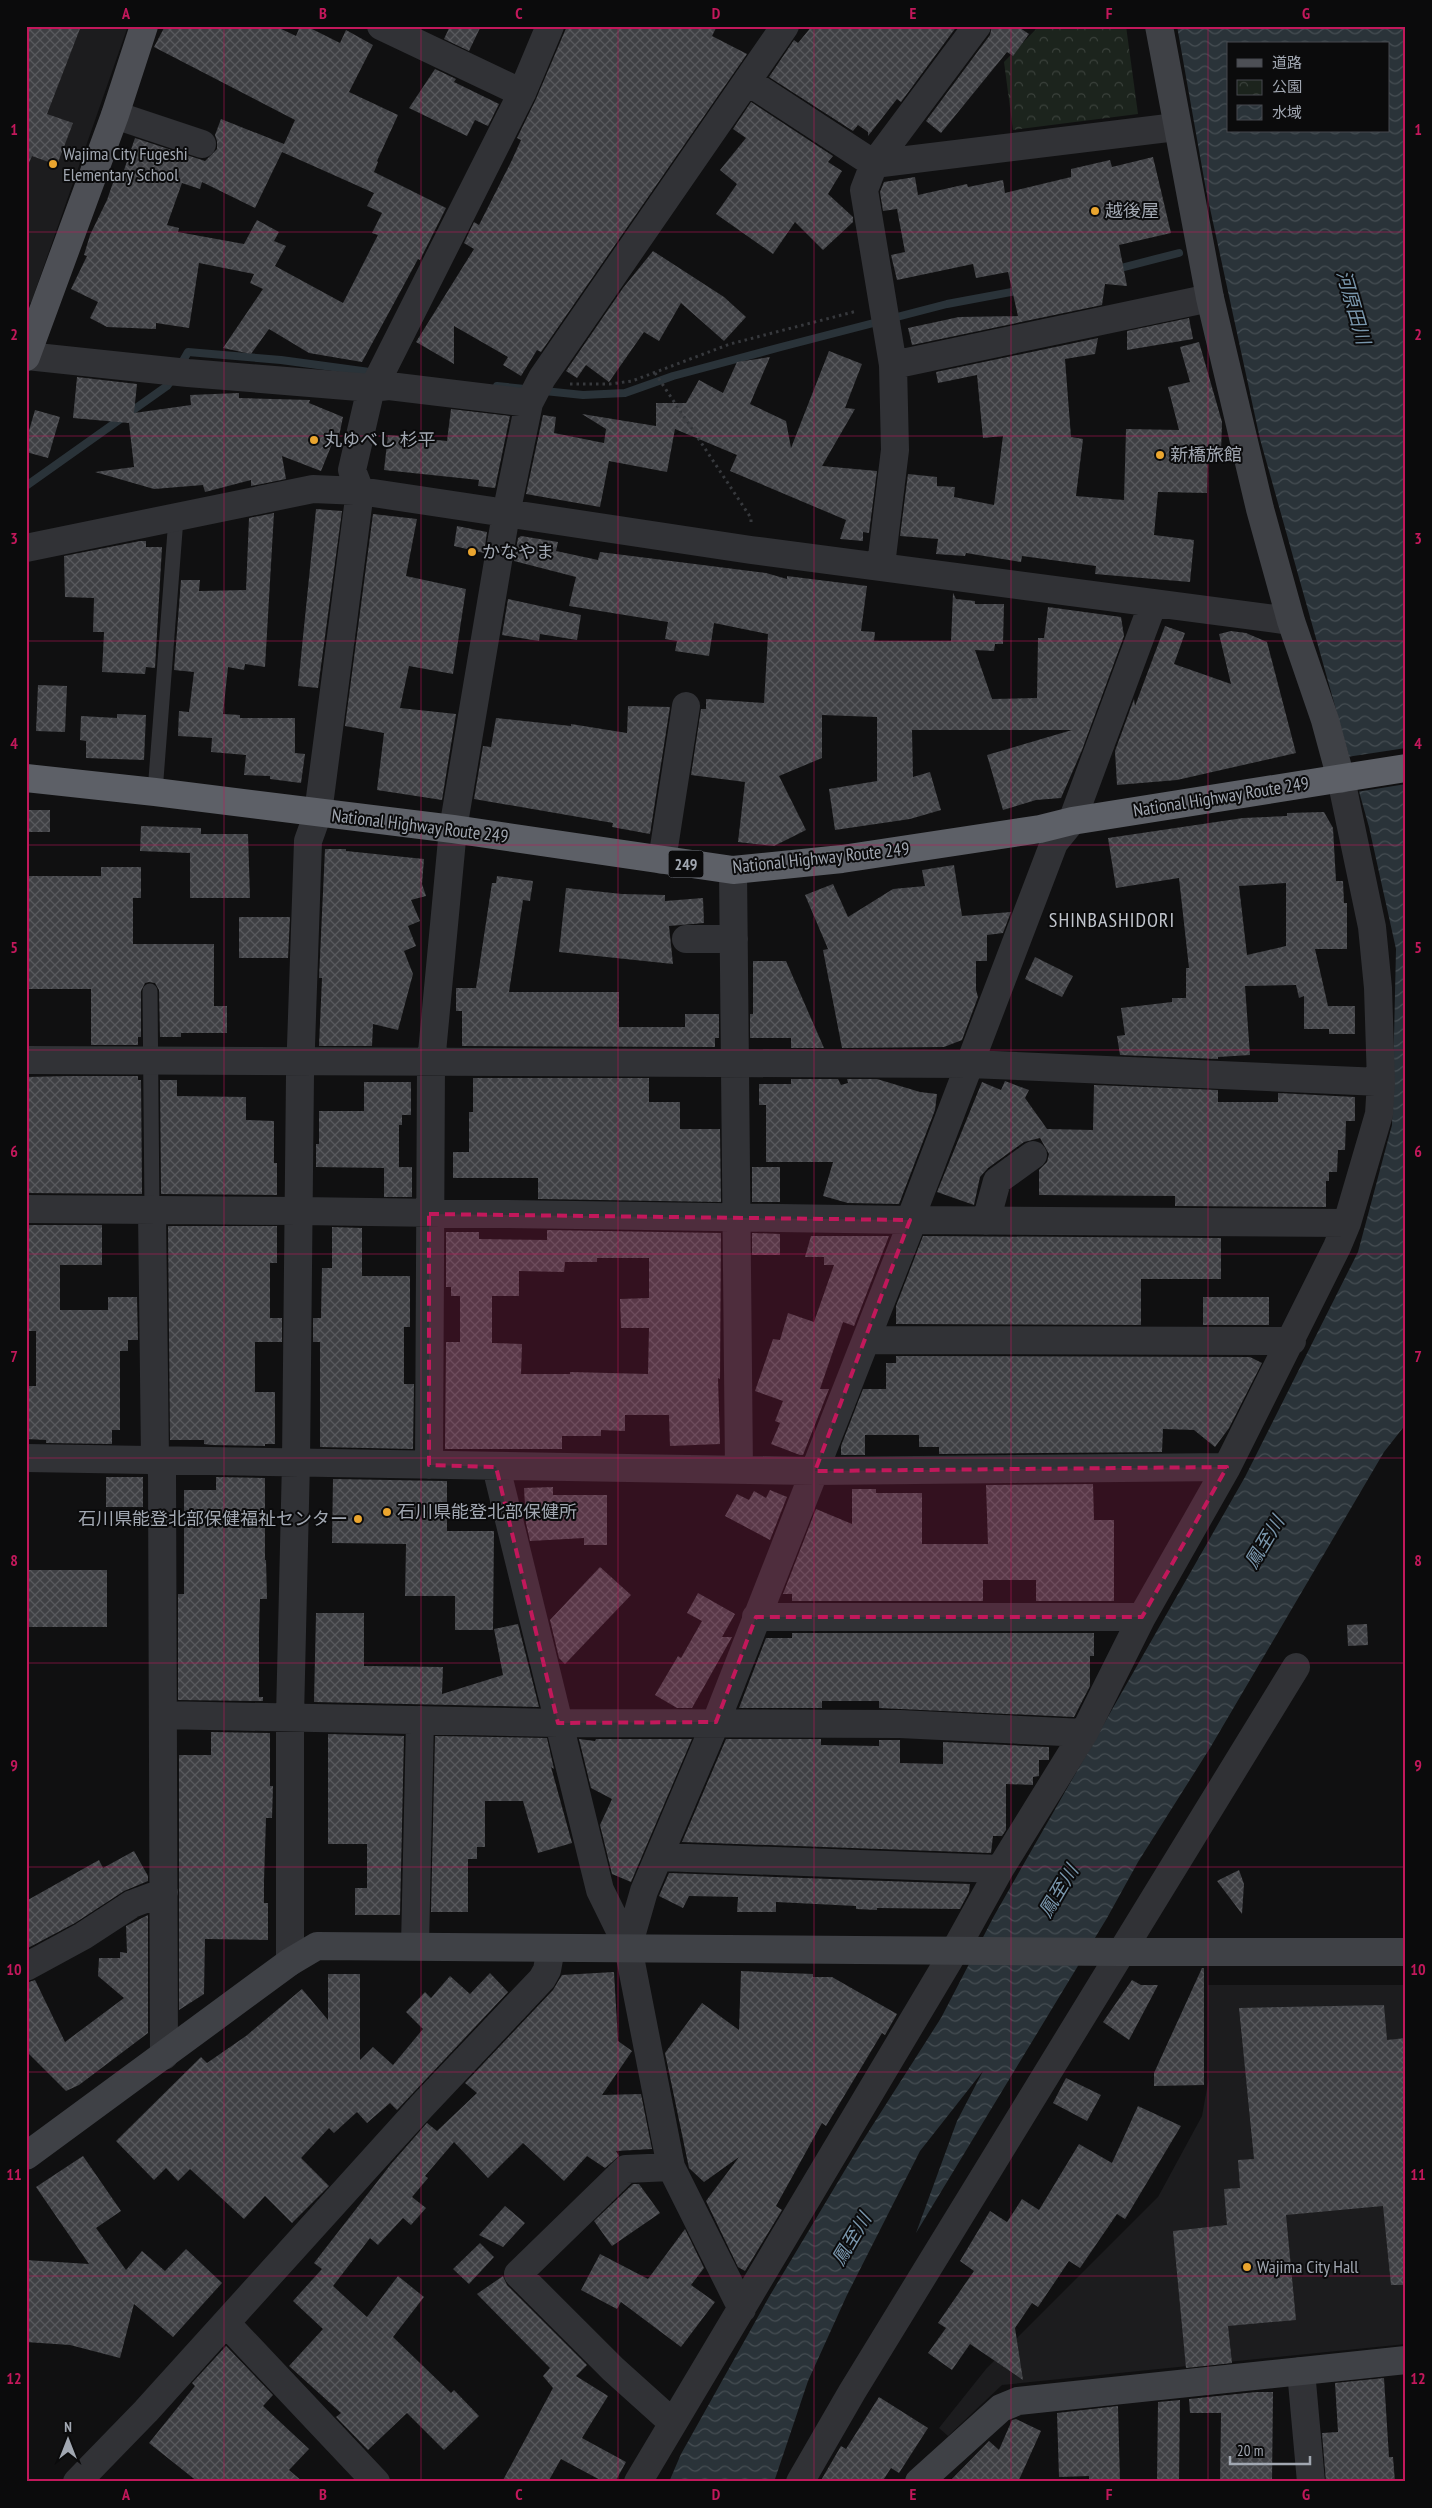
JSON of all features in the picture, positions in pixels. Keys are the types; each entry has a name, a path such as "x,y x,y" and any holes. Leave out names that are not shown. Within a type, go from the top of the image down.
{"highway":[{"name":"National Highway Route 249","path":"26,778 452,829 733,870 842,859 1040,829 1072,821 1406,768"}],"main road":[{"path":"26,356 115,115 144,26"}],"street":[{"path":"381,26 522,92"},
{"path":"290,1962 290,1717 300,1211 300,1074 302,1062 308,841 318,813 360,491 352,470 377,378 522,92 550,26"},
{"path":"429,1465 430,1063 452,829 506,514 536,390 785,26"},
{"path":"881,565 895,450 893,365 864,190 874,164 977,26"},
{"path":"638,2482 955,1950 1000,1869 1084,1733 1142,1617 1227,1467 1292,1341 1347,1222 1379,1114 1381,1082 1378,988 1372,927 1342,778 1325,720 1291,621 1260,509 1210,298 1176,127 1159,26"},
{"path":"746,81 874,164 1176,127"},
{"path":"115,115 202,144"},
{"path":"893,365 1210,298"},
{"path":"26,356 176,372 377,378 389,386 536,390"},
{"path":"26,548 314,489 360,491 751,550 881,565 1291,621"},
{"path":"628,1947 644,1891 716,1722 867,1340 909,1230 910,1220 1054,843 1072,821 1153,603"},
{"path":"662,860 686,706"},
{"path":"733,870 740,1470"},
{"path":"686,939 734,939"},
{"path":"26,1060 970,1064 1381,1082"},
{"path":"986,1221 997,1181 1033,1155"},
{"path":"26,1209 986,1221 1347,1222"},
{"path":"152,1210 155,1459 162,1471 164,2056"},
{"path":"867,1340 1292,1341"},
{"path":"26,1458 815,1471 1227,1467"},
{"path":"496,1467 600,1890 628,1947 671,2167 742,2309"},
{"path":"756,1617 1142,1617"},
{"path":"800,2482 852,2392 1296,1667"},
{"path":"163,1715 558,1723 900,1724 1084,1733"},
{"path":"415,1946 420,1720"},
{"path":"660,1857 1000,1869"},
{"path":"26,1967 83,1936 132,1904 164,1892"},
{"path":"26,2156 290,1962 317,1946 1122,1952 1406,1952"},
{"path":"77,2482 146,2411 421,2107 542,1979 547,1970 552,1948"},
{"path":"671,2167 626,2168 518,2274 613,2368 673,2423"},
{"path":"226,2323 376,2482"},
{"path":"918,2482 1001,2408 1018,2400 1406,2360"},
{"path":"1301,2371 1311,2482"}],"lane":[{"path":"155,792 176,518"},
{"path":"150,990 152,1210"}],"path":[{"path":"536,390 552,382 610,384 632,382 656,375 730,344 884,314"},
{"path":"656,375 751,518 751,550"}],"highlighted area":[{"path":"429,1214 910,1220 815,1471 1227,1467 1142,1617 756,1617 716,1722 558,1723 496,1467 429,1465"}],"shaded area":[{"name":"Wajima City Fugeshi Elementary School","path":"26,26 128,26 31,303 26,301"},
{"name":"Wajima City Hall","path":"1208,1985 1406,1985 1406,2344 1002,2385 948,2436 939,2428 986,2369 1158,2197 1202,2116 1209,2077"}],"green space":[{"path":"1039,26 1126,26 1138,114 1013,130 1004,62"}],"water":[{"path":"1177,26 1406,26 1406,1424 1384,1452 1210,1748 1138,1862 1107,1918 916,2233 957,2121 983,2071 920,2151 847,2295 808,2381 774,2482 669,2482 681,2454 769,2297 860,2145 941,2018 994,1916 1245,1477 1358,1252 1392,1125 1396,949 1369,827 1260,439 1206,190"}],"pier":[{"path":"1406,748 1406,784 1356,792 1347,757"}],"building":[{"path":"26,26 81,26 47,114 73,123 57,165 32,156 28,165 26,164"},
{"path":"165,26 275,26 296,36 300,26 306,26 340,43 346,30 373,45 349,92 398,115 377,161 374,172 446,208 420,260 418,259 362,362 309,353 269,329 251,354 223,348 263,289 250,283 254,274 199,263 189,328 156,323 156,329 107,327 90,318 98,302 71,289 87,256 84,255 90,235 107,200 117,171 123,173 135,138 205,161 217,149 215,135 221,119 284,144 295,120 154,47","holes":["282,152 374,193 367,206 382,213 372,233 378,235 343,303 275,266 286,246 274,241 279,232 257,220 244,244 178,232 179,228 167,225 182,183 200,189 202,182 255,208"]},
{"path":"450,26 481,26 469,51 444,39"},
{"path":"567,26 717,26 712,36 747,54 541,352 537,350 521,376 503,365 508,357 454,326 454,364 416,342 474,249 464,243 474,222 479,225 512,160 521,140 517,138"},
{"path":"812,26 957,26 901,102 897,99 868,136 868,132 858,125 853,131 769,77 794,40 798,43"},
{"path":"992,26 1017,26 1029,34 1013,56 1007,52 941,133 926,121 990,35"},
{"path":"435,69 456,79 454,82 499,104 488,126 475,120 467,136 409,108"},
{"path":"751,102 833,156 828,162 842,171 828,194 853,217 853,222 823,250 795,222 773,254 716,214 737,184 720,170 746,138 733,129"},
{"path":"1153,157 1171,233 1119,245 1127,286 1105,284 1102,305 912,345 908,328 959,317 1018,316 1008,272 976,278 973,264 897,280 891,255 905,252 897,209 883,211 880,192 884,182 915,177 918,195 967,184 968,187 1003,180 1005,193 1071,177 1071,169 1110,160 1112,167"},
{"path":"653,251 724,297 746,317 724,341 681,303 659,341 644,332 609,382 586,365 577,378 566,371 623,288"},
{"path":"1189,318 1193,339 1127,350 1127,331"},
{"path":"1098,338 1095,354 1065,359 1071,437 1083,439 1076,496 1124,500 1126,429 1179,430 1168,387 1190,382 1180,347 1199,342 1222,422 1221,452 1208,452 1207,493 1158,492 1154,535 1194,540 1190,582 1095,574 1096,566 1022,556 1021,562 966,553 965,556 936,554 938,539 900,536 908,474 937,477 937,486 955,487 954,497 994,505 1003,436 983,438 977,375 938,383 936,372"},
{"path":"829,351 862,364 845,408 855,409 822,466 877,471 869,533 863,532 863,541 840,539 846,520 730,471 737,455 675,429 667,472 609,461 600,507 526,494 543,415 556,417 554,433 604,443 606,429 582,414 656,426 656,403 686,403 699,380 723,393 737,362 770,357 750,404 786,421 791,448"},
{"path":"77,377 137,384 134,413 191,405 190,395 239,393 239,398 310,400 309,403 343,417 337,446 332,444 321,471 282,456 286,479 251,486 251,480 205,492 203,485 154,489 95,472 134,467 129,423 73,418"},
{"path":"451,409 510,416 495,488 478,486 479,480 384,470 388,435 447,441"},
{"path":"35,410 60,417 48,458 26,452 26,441"},
{"path":"316,509 342,511 318,688 298,686"},
{"path":"274,513 265,667 245,664 244,670 228,667 223,714 240,715 240,718 295,718 295,753 305,754 301,783 270,779 270,776 244,775 246,755 211,752 212,738 178,736 179,711 189,712 194,672 174,670 181,580 200,580 199,591 246,590 249,518"},
{"path":"373,514 417,519 406,576 466,589 453,674 409,666 400,708 456,714 442,800 377,790 384,733 345,726"},
{"path":"457,526 487,532 484,553 454,546"},
{"path":"521,536 558,542 556,551 598,560 600,552 766,573 787,579 787,576 867,586 861,631 875,632 874,641 951,641 953,593 956,599 975,601 975,604 1004,604 1003,644 995,644 994,651 975,650 992,699 1037,698 1038,638 1044,638 1048,607 1121,617 1124,636 1082,750 1061,798 1036,800 1003,810 987,755 1072,730 912,730 913,777 930,772 941,810 910,819 835,830 829,789 877,781 877,717 822,715 822,758 779,776 806,830 774,846 738,842 745,782 691,775 701,709 706,709 706,699 764,703 768,634 714,623 709,656 675,651 677,641 665,639 668,622 569,606 576,577 514,561 518,538"},
{"path":"146,541 146,547 162,547 155,668 146,667 145,674 102,672 104,632 93,632 94,598 65,597 64,556"},
{"path":"508,599 581,615 577,640 540,634 539,641 502,635"},
{"path":"1165,626 1185,633 1174,664 1231,684 1219,634 1231,631 1246,633 1267,642 1296,753 1177,780 1117,785 1115,751 1134,699 1135,706"},
{"path":"38,685 67,686 65,732 36,731"},
{"path":"628,706 670,707 650,834 612,827 613,823 474,799 483,746 491,747 496,718 571,726 571,724 627,733"},
{"path":"117,714 146,715 144,760 86,758 86,741 80,740 81,716 117,718"},
{"path":"26,810 50,810 50,832 26,832"},
{"path":"1324,812 1333,828 1336,881 1343,881 1344,903 1347,903 1347,949 1315,949 1328,1006 1355,1006 1355,1034 1329,1034 1329,1029 1304,1029 1304,996 1299,998 1296,985 1245,986 1250,1055 1218,1057 1218,1059 1120,1055 1117,1036 1125,1035 1121,1008 1172,1002 1172,998 1186,998 1186,968 1189,968 1179,878 1116,888 1108,838 1243,818 1287,816 1287,813","holes":["1286,883 1286,946 1247,955 1239,886"]},
{"path":"141,826 201,828 201,834 248,834 250,898 190,898 190,853 140,851"},
{"path":"325,849 346,849 346,851 424,859 422,884 426,896 411,900 420,921 408,926 416,946 404,951 413,974 398,1030 373,1024 372,1046 319,1046 322,978 319,978"},
{"path":"954,865 962,916 1011,912 1003,933 987,935 987,961 976,961 976,990 978,997 962,1040 944,1047 842,1048 823,950 828,949 805,895 833,884 848,917 893,889 925,886 922,870"},
{"path":"101,867 141,867 141,898 133,898 133,944 214,944 214,1006 227,1006 227,1033 181,1033 181,1037 160,1037 159,990 155,983 149,982 145,983 141,991 141,1037 138,1037 138,1045 91,1045 91,989 26,989 26,876 101,876"},
{"path":"497,876 533,881 530,901 523,900 509,992 619,992 619,1027 685,1027 685,1014 719,1014 719,1038 715,1038 715,1047 462,1046 462,1011 456,1011 456,988 476,988 492,883 496,883"},
{"path":"566,888 622,894 665,895 665,901 703,898 704,923 669,926 673,964 559,952"},
{"path":"239,917 290,917 288,958 239,958"},
{"path":"1035,957 1073,976 1062,997 1025,979"},
{"path":"753,961 786,961 824,1048 791,1048 791,1038 750,1038 750,1014 753,1014"},
{"path":"138,1076 138,1080 141,1080 142,1194 26,1193 26,1077"},
{"path":"473,1078 649,1078 649,1102 680,1102 680,1129 720,1129 721,1202 538,1199 538,1178 453,1178 453,1152 469,1152 469,1112 473,1112"},
{"path":"791,1079 838,1079 841,1085 848,1083 847,1079 877,1079 920,1092 937,1094 935,1110 899,1204 848,1203 823,1196 833,1162 766,1162 766,1105 759,1105 759,1084 791,1084"},
{"path":"160,1080 177,1080 177,1096 246,1097 246,1120 274,1121 274,1163 277,1163 277,1195 161,1194"},
{"path":"1005,1081 1029,1090 1025,1098 1047,1129 1093,1130 1094,1085 1218,1090 1218,1102 1278,1102 1278,1093 1355,1097 1355,1121 1346,1121 1345,1150 1338,1150 1337,1172 1329,1172 1329,1181 1326,1181 1326,1207 1175,1206 1175,1196 1039,1195 1039,1170 1047,1162 1049,1154 1040,1138 1024,1142 988,1168 980,1177 974,1205 937,1192 982,1082 1001,1090"},
{"path":"364,1082 411,1082 411,1115 402,1115 402,1125 399,1125 399,1167 412,1167 412,1197 384,1197 384,1168 316,1167 316,1144 319,1144 319,1111 364,1111"},
{"path":"752,1167 780,1167 780,1202 752,1202"},
{"path":"26,1225 102,1225 102,1265 60,1265 60,1310 108,1310 108,1297 137,1297 138,1340 128,1340 128,1351 120,1351 120,1430 112,1430 112,1444 46,1443 46,1440 26,1439 26,1386 36,1386 36,1331 26,1331"},
{"path":"168,1226 277,1226 277,1263 270,1263 270,1318 282,1318 282,1342 255,1342 255,1392 275,1392 275,1444 265,1444 265,1446 211,1445 204,1444 204,1440 170,1440"},
{"path":"332,1227 362,1228 362,1276 410,1276 410,1327 404,1327 404,1384 414,1384 413,1449 320,1447 320,1342 313,1342 313,1318 321,1318 322,1268 332,1268"},
{"path":"547,1230 721,1233 720,1379 718,1378 720,1444 670,1446 669,1415 625,1415 625,1431 601,1430 601,1436 562,1436 562,1449 445,1449 446,1342 460,1342 460,1296 451,1296 451,1287 446,1287 446,1232 479,1232 479,1239 547,1240","holes":["597,1258 649,1258 649,1298 620,1299 621,1328 649,1328 648,1374 570,1372 570,1374 521,1374 522,1344 492,1343 492,1296 519,1296 519,1271 564,1272 565,1262 597,1262"]},
{"path":"752,1233 780,1234 780,1255 752,1255"},
{"path":"811,1236 889,1236 854,1326 843,1322 820,1389 829,1389 803,1455 800,1455 771,1444 780,1423 775,1421 783,1401 755,1391 773,1339 780,1340 788,1313 814,1322 834,1265 824,1265 824,1257 805,1257"},
{"path":"923,1236 1221,1238 1221,1279 1141,1279 1141,1325 896,1324 896,1306"},
{"path":"1203,1297 1269,1297 1269,1325 1203,1325"},
{"path":"896,1356 1250,1357 1262,1363 1229,1428 1215,1447 1194,1430 1163,1429 1162,1452 939,1454 939,1447 919,1447 919,1435 865,1435 865,1455 841,1455 841,1446 863,1389 886,1389 886,1363 896,1363"},
{"path":"106,1477 143,1477 143,1507 106,1507"},
{"path":"216,1477 265,1478 267,1599 260,1599 259,1634 259,1697 263,1697 263,1701 178,1700 178,1594 184,1594 184,1490 216,1490"},
{"path":"333,1479 447,1481 447,1531 494,1531 493,1630 455,1630 455,1596 405,1596 406,1544 332,1543"},
{"path":"1093,1484 1094,1520 1114,1520 1114,1601 1036,1601 1036,1580 983,1580 983,1601 792,1601 792,1594 783,1594 816,1509 852,1524 852,1489 876,1489 876,1493 922,1493 922,1544 988,1544 986,1485"},
{"path":"553,1487 553,1495 607,1495 607,1545 584,1545 584,1538 530,1541 526,1523 524,1488"},
{"path":"770,1490 787,1497 770,1540 725,1516 737,1494 749,1500 754,1491 766,1498"},
{"path":"600,1567 631,1595 565,1664 559,1658 550,1620"},
{"path":"26,1570 107,1570 107,1627 26,1627"},
{"path":"698,1593 735,1614 722,1637 732,1637 692,1708 677,1708 655,1695 678,1656 681,1658 702,1621 687,1613"},
{"path":"316,1613 364,1613 364,1666 443,1667 442,1694 503,1675 494,1629 518,1624 539,1707 314,1702"},
{"path":"1367,1624 1368,1645 1348,1646 1347,1625"},
{"path":"792,1633 1094,1633 1094,1656 1090,1656 1090,1686 1074,1717 879,1708 879,1701 822,1701 822,1708 739,1708 766,1638 792,1638"},
{"path":"211,1732 270,1733 270,1786 273,1786 272,1818 266,1818 264,1881 264,1903 268,1903 268,1940 205,1939 204,1994 179,2010 179,1755 211,1755"},
{"path":"328,1734 404,1736 400,1915 355,1915 355,1888 367,1888 367,1844 328,1844"},
{"path":"435,1736 547,1738 554,1769 551,1767 572,1843 538,1853 523,1801 485,1801 485,1847 477,1847 477,1859 468,1859 468,1912 431,1912"},
{"path":"579,1739 595,1741 596,1739 692,1739 631,1882 612,1874 600,1825 612,1799 591,1788"},
{"path":"726,1739 821,1739 821,1745 879,1746 879,1740 900,1740 900,1763 943,1764 943,1742 1049,1747 1049,1760 1039,1760 1039,1776 1033,1777 1033,1785 1006,1784 1006,1830 1002,1836 993,1836 991,1853 682,1842"},
{"path":"134,1851 148,1876 148,1881 124,1891 75,1923 26,1949 26,1901 99,1860 103,1868"},
{"path":"1239,1870 1244,1884 1242,1914 1217,1881"},
{"path":"669,1873 970,1884 969,1892 960,1909 877,1908 877,1910 856,1909 856,1906 776,1902 776,1912 737,1912 738,1897 689,1896 683,1908 659,1896"},
{"path":"148,1915 148,2033 79,2085 66,2091 26,2051 26,1983 35,1980 65,2042 124,1998 98,1976 99,1958 120,1958 120,1952 127,1953 126,1926"},
{"path":"1202,1968 1204,1968 1204,2085 1154,2086 1154,2073"},
{"path":"741,1971 813,1974 813,1977 832,1977 897,2014 885,2035 882,2033 826,2126 822,2123 776,2206 782,2210 745,2271 738,2267 706,2201 739,2157 704,2182 689,2168 665,2053 702,2003 739,2030"},
{"path":"614,1972 618,2041 632,2051 602,2095 641,2094 652,2149 616,2151 619,2156 605,2168 587,2156 564,2181 523,2143 488,2178 454,2142 425,2176 428,2178 412,2197 426,2208 411,2225 403,2218 378,2245 370,2238 333,2286 367,2317 398,2276 424,2297 393,2337 451,2393 454,2390 479,2416 444,2450 407,2413 368,2450 336,2417 341,2413 289,2366 323,2329 293,2301 322,2269 314,2263 391,2164 427,2123 437,2131 477,2093 465,2083 553,1990 562,1975"},
{"path":"490,1973 508,1992 397,2110 390,2103 367,2123 357,2112 334,2133 329,2128 301,2158 329,2186 292,2223 265,2196 244,2219 190,2169 178,2181 166,2168 154,2180 116,2141 201,2057 207,2063 246,2036 302,1989 328,2020 328,1974 360,1974 360,2060 373,2047 393,2065 423,2029 406,2012 425,1992 431,1998 450,1976 470,1994"},
{"path":"1132,1980 1141,1985 1158,1985 1129,2040 1103,2022"},
{"path":"1384,2005 1387,2040 1406,2038 1406,2285 1391,2285 1383,2206 1286,2215 1296,2320 1228,2326 1232,2363 1186,2368 1173,2231 1227,2225 1224,2189 1240,2188 1238,2160 1254,2159 1239,2008"},
{"path":"1066,2078 1101,2095 1087,2121 1053,2103"},
{"path":"1138,2106 1181,2126 1125,2219 1117,2214 1080,2268 1069,2261 1038,2307 1032,2303 1015,2328 1023,2380 970,2344 952,2370 928,2353 946,2328 938,2323 974,2271 960,2261 990,2211 1007,2222 1022,2199 1039,2210 1079,2144 1112,2163"},
{"path":"83,2156 121,2211 96,2228 126,2270 142,2251 165,2271 186,2249 222,2283 173,2337 134,2304 120,2358 70,2345 26,2342 26,2260 89,2264 36,2187"},
{"path":"633,2184 639,2184 660,2213 612,2246 594,2221"},
{"path":"505,2206 525,2223 503,2247 479,2235"},
{"path":"685,2229 704,2268 691,2285 715,2302 681,2347 621,2302 617,2309 581,2290 600,2254 648,2279"},
{"path":"480,2243 494,2257 469,2284 453,2269"},
{"path":"503,2276 507,2285 587,2365 576,2376 608,2396 582,2438 626,2462 615,2482 604,2482 561,2459 548,2482 502,2482 553,2388 543,2376 550,2368 477,2294"},
{"path":"226,2346 273,2395 263,2406 309,2449 289,2470 303,2482 198,2482 149,2443 195,2386 192,2383"},
{"path":"1384,2378 1389,2457 1393,2457 1395,2482 1326,2482 1322,2433 1338,2432 1335,2383"},
{"path":"1273,2392 1272,2482 1220,2482 1221,2413 1190,2413 1189,2399"},
{"path":"879,2397 928,2428 899,2473 891,2468 882,2482 820,2482 841,2446 846,2449"},
{"path":"1180,2400 1179,2482 1157,2482 1158,2402"},
{"path":"1118,2406 1120,2482 1089,2482 1089,2476 1059,2477 1057,2413"},
{"path":"1016,2419 1041,2431 1018,2482 949,2482 989,2441 999,2450 1012,2420"}],"waterway":[{"path":"1113,270 1179,253"},
{"path":"497,386 583,395 625,393 673,376 781,347 947,304 1022,290"},
{"path":"180,366 188,352 281,360 377,373"},
{"path":"26,486 167,386 173,378"}],"place":[{"name":"Wajima City Fugeshi Elementary School","path":"53,164"},
{"name":"越後屋","path":"1095,211"},
{"name":"丸ゆべし 杉平","path":"314,440"},
{"name":"新橋旅館","path":"1160,455"},
{"name":"かなやま","path":"472,552"},
{"name":"石川県能登北部保健所","path":"387,1512"},
{"name":"石川県能登北部保健福祉センター","path":"358,1519"},
{"name":"Wajima City Hall","path":"1247,2267"}],"district":[{"name":"SHINBASHIDORI","path":"1112,920"}],"water label":[{"name":"河原田川","path":"1354,307"},
{"name":"鳳至川","path":"1264,1542"},
{"name":"鳳至川","path":"1058,1891"},
{"name":"鳳至川","path":"851,2239"}]}
